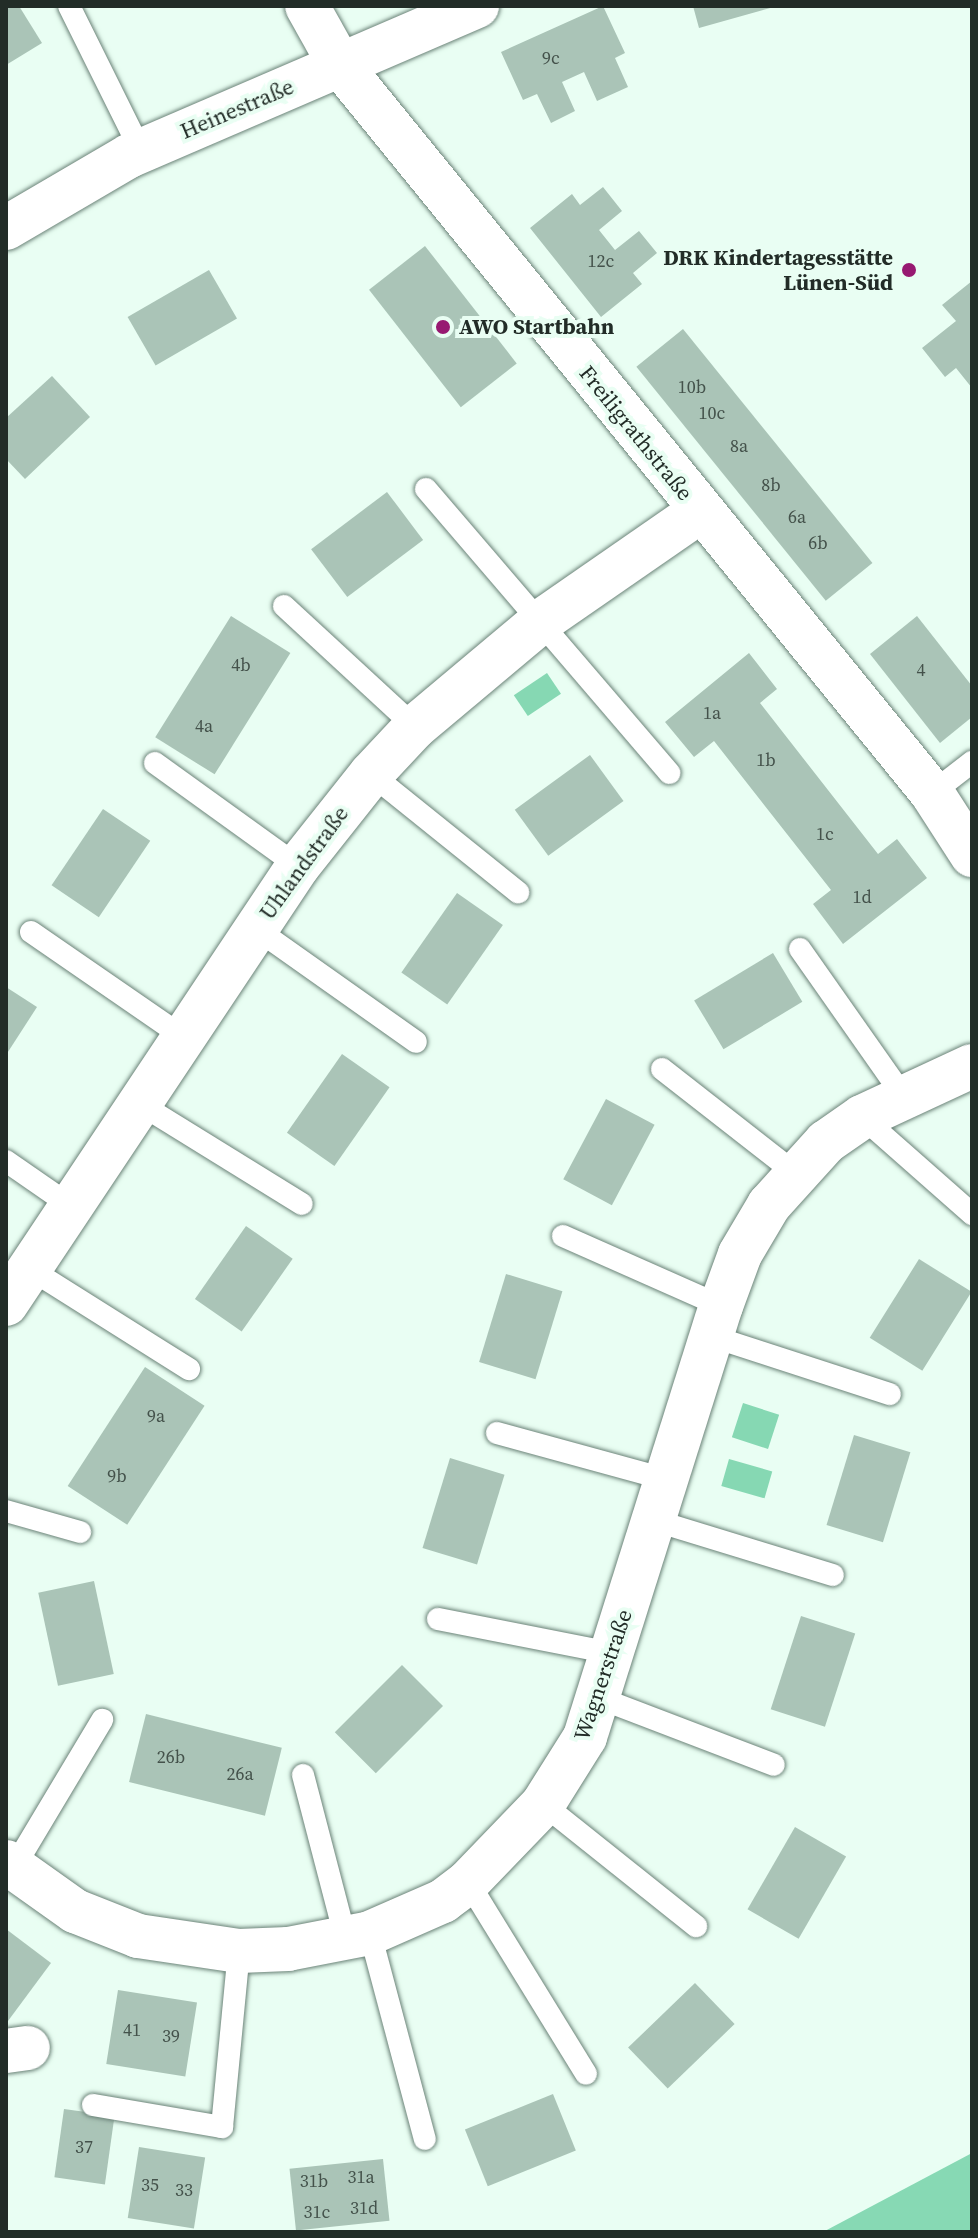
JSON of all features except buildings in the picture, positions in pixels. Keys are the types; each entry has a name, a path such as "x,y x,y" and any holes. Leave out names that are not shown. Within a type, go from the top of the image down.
{"street":[{"name":"Freiligrathstraße","path":"307,6 340,65 699,512 932,793 972,855"},
{"name":"Heinestraße","path":"6,228 141,151 477,6"},
{"name":"Uhlandstraße","path":"6,1304 255,928 298,866 371,774 415,727 540,622 699,512"},
{"name":"Wagnerstraße","path":"9,1865 75,1911 138,1936 239,1951 358,1936 443,1901 468,1882 543,1804 565,1775 599,1698 665,1479 740,1254 795,1173 862,1117 902,1094 972,1066"}],"lane":[{"path":"69,6 141,151"},
{"path":"426,489 669,773"},
{"path":"284,606 415,727"},
{"path":"932,793 972,762"},
{"path":"155,763 298,866"},
{"path":"371,774 518,892"},
{"path":"255,928 416,1042"},
{"path":"31,932 183,1037"},
{"path":"800,949 902,1094"},
{"path":"662,1069 795,1173"},
{"path":"140,1104 302,1204"},
{"path":"862,1117 972,1214"},
{"path":"6,1161 71,1206"},
{"path":"563,1236 716,1321 890,1394"},
{"path":"30,1269 189,1369"},
{"path":"497,1433 665,1479"},
{"path":"6,1511 80,1532"},
{"path":"653,1520 833,1575"},
{"path":"438,1619 611,1653"},
{"path":"599,1698 774,1765"},
{"path":"9,1865 102,1720"},
{"path":"303,1775 425,2139"},
{"path":"543,1804 696,1926"},
{"path":"468,1882 586,2074"},
{"path":"93,2105 222,2127 239,1951"}],"shaded area":[{"path":"547,673 561,694 528,716 514,695"},
{"path":"743,1403 779,1415 768,1449 732,1437"},
{"path":"729,1459 772,1471 765,1498 721,1486"},
{"path":"972,2153 972,2232 823,2232"}],"place":[{"name":"DRK Kindertagesstätte Lünen-Süd","path":"909,270"},
{"name":"AWO Startbahn","path":"443,327"}]}
